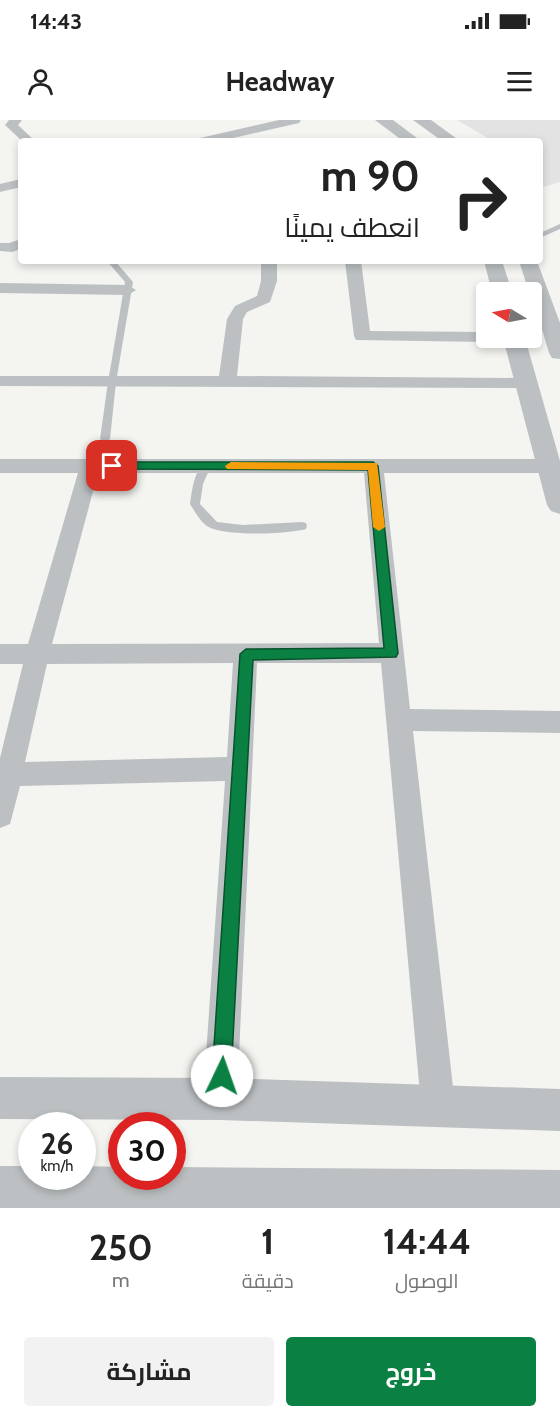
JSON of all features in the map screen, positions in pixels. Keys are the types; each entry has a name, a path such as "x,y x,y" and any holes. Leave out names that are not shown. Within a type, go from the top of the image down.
{"street":[{"path":"214,138 265,123 295,120"},
{"path":"383,120 409,138"},
{"path":"421,120 448,138"},
{"path":"0,135 13,122 26,138"},
{"path":"265,123 282,136"},
{"path":"0,188 18,184"},
{"path":"227,382 235,319 241,309 264,299 269,281 269,264"},
{"path":"354,264 362,336 476,337"},
{"path":"494,264 499,282"},
{"path":"529,264 560,353"},
{"path":"0,288 128,290"},
{"path":"517,348 560,505"},
{"path":"0,381 527,384"},
{"path":"0,466 549,466"},
{"path":"0,815 37,654 90,466"},
{"path":"373,466 438,1106"},
{"path":"0,654 392,653"},
{"path":"220,1099 246,654"},
{"path":"399,720 560,723"},
{"path":"10,774 240,769"},
{"path":"0,1098 220,1099 560,1110"},
{"path":"0,1188 212,1199 443,1199 560,1192"}],"lane":[{"path":"105,439 129,282 114,264"},
{"path":"206,466 198,484 195,504 206,519 215,526 250,529 302,526"}],"shaded area":[{"path":"457,120 560,120 560,182 543,187 543,138 488,138"}],"slow traffic":[{"path":"231,466 373,466 379,527"}],"route":[{"path":"112,466 373,466 392,653 246,654 222,1076"}]}
